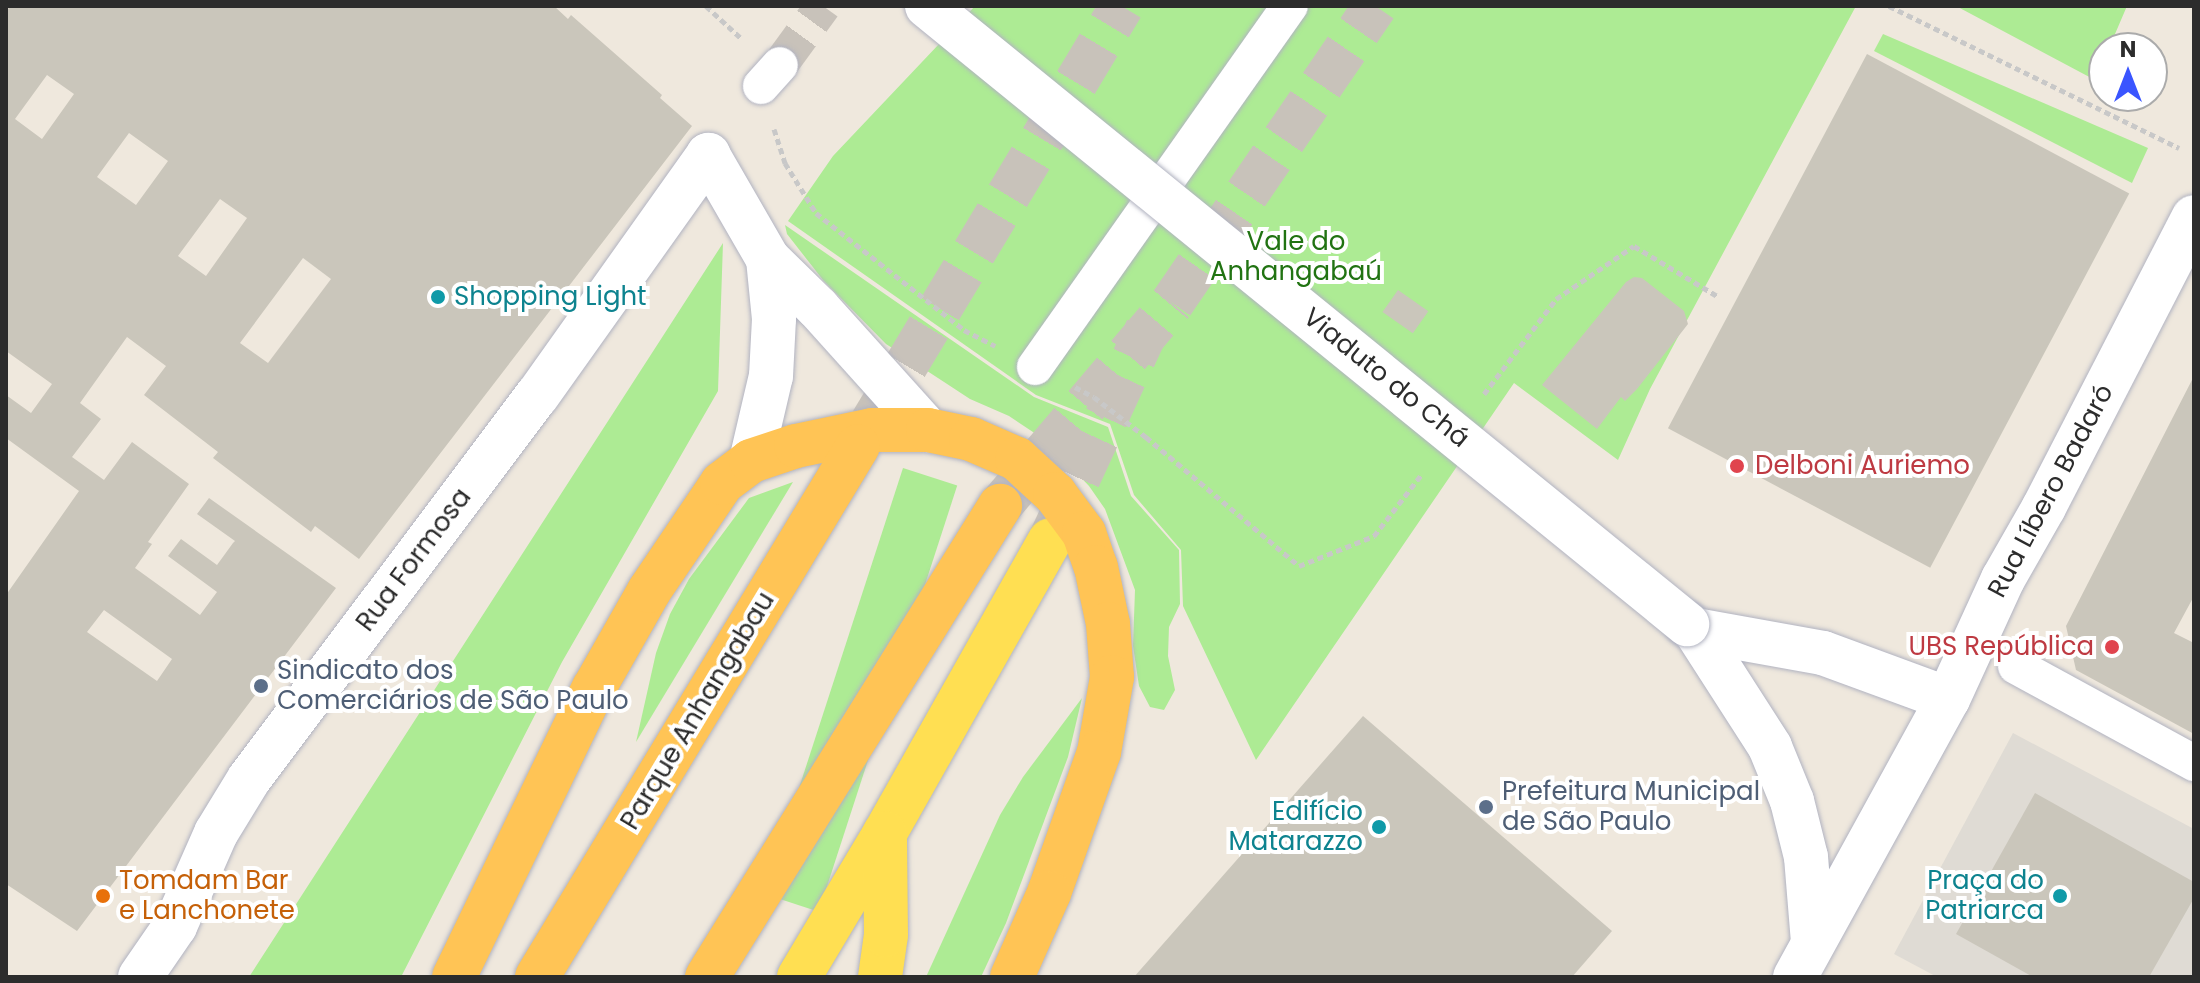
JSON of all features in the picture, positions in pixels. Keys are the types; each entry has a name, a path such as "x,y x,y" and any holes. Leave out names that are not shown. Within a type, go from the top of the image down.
{"highway":[{"path":"454,977 594,688 649,591 722,483 751,461 796,446 872,430 928,430 971,439 1017,459 1055,494 1084,533 1108,624 1112,677 1099,752 1049,893 1012,977"},
{"name":"Parque Anhangabau","path":"537,977 858,446"},
{"path":"707,977 1000,506"}],"main road":[{"name":"Viaduto do Chá","path":"927,6 1691,627 1770,747 1792,801 1806,857 1804,959"},
{"name":"Rua Formosa","path":"140,977 175,926 216,833 249,779 537,396 708,155 768,259"},
{"name":"Rua Líbero Badaró","path":"1804,959 1948,699 2003,579 2044,507 2194,217"},
{"path":"768,259 818,308 928,430"},
{"path":"751,461 771,376 774,319 768,259"},
{"path":"799,977 885,833 1050,540"},
{"name":"Viaduto do Chá","path":"1691,627 1823,653 1948,699"},
{"path":"880,977 886,935 885,833"}],"street":[{"path":"1035,367 1290,6"},
{"path":"2016,666 2194,763"}],"path":[{"path":"706,6 749,45"},
{"path":"1889,6 2179,148"},
{"path":"1482,396 1556,299 1634,246 1719,297"},
{"path":"1374,536 1427,468"}],"green space":[{"name":"Vale do Anhangabaú","path":"975,6 1856,6 1650,389 1618,460 1514,383 1256,760 1183,606 1181,550 1134,495 1110,424 1036,395 788,221 833,156"},
{"path":"1956,6 2127,6 2116,32 2088,32 2088,76"},
{"path":"1883,34 2148,148 2132,183 1874,51"},
{"path":"785,225 1034,397 1108,427 1131,496 1179,550 1180,604 1169,627 1168,656 1175,690 1164,710 1150,707 1139,686 1133,646 1135,590 1105,509 1089,486 1045,440 1009,416 970,399 886,344 823,280 787,234"},
{"path":"723,243 718,391 562,662 401,977 249,977"},
{"path":"903,468 957,486 819,912 765,894"},
{"path":"793,482 636,742 656,653 670,614 689,579 749,498"},
{"path":"1082,698 1068,757 1006,923 981,977 926,977 1000,815 1023,777"}],"shaded area":[{"name":"Praça do Patriarca","path":"2013,733 2194,829 2194,977 1937,977 1894,954"}],"building":[{"path":"10,6 554,6 568,19 571,15 662,95 660,98 692,126 359,559 315,526 311,532 213,458 218,452 144,395 166,366 127,337 80,403 101,419 72,457 104,480 132,442 189,484 148,542 152,544 135,568 200,615 217,592 168,556 181,539 217,565 235,541 197,514 209,498 336,588 77,931 6,884 6,595 79,491 6,438 6,395 31,413 52,384 6,351 6,12","holes":["47,75 74,94 42,139 15,119","129,133 168,161 136,205 97,177","220,199 247,218 206,276 178,256","303,258 331,279 268,363 240,343","104,610 172,659 157,681 87,632"]},
{"path":"1867,54 2129,193 1930,568 1668,428"},
{"path":"1634,277 1642,278 1684,311 1688,324 1637,389 1625,401 1621,397 1597,429 1542,385 1626,282"},
{"path":"1398,290 1428,311 1413,333 1383,312"},
{"path":"2194,376 2194,596 2174,633 2194,643 2194,734 2076,670 2066,626"},
{"name":"Edifício Matarazzo","path":"1363,716 1612,931 1572,977 1134,977"},
{"path":"2035,793 2194,882 2194,898 2149,977 2033,977 1956,934"}],"tunnel":[{"path":"780,65 823,6"},
{"path":"872,422 1122,6"},
{"path":"1000,506 1172,303 1375,6"},
{"path":"1051,538 1147,329"}],"place":[{"name":"Shopping Light","path":"438,297"},
{"name":"Delboni Auriemo","path":"1737,466"},
{"name":"UBS República","path":"2112,647"},
{"name":"Sindicato dos Comerciários de São Paulo","path":"261,686"},
{"name":"Prefeitura Municipal de São Paulo","path":"1486,807"},
{"name":"Edifício Matarazzo","path":"1379,827"},
{"name":"Tomdam Bar e Lanchonete","path":"103,896"},
{"name":"Praça do Patriarca","path":"2060,896"}]}
